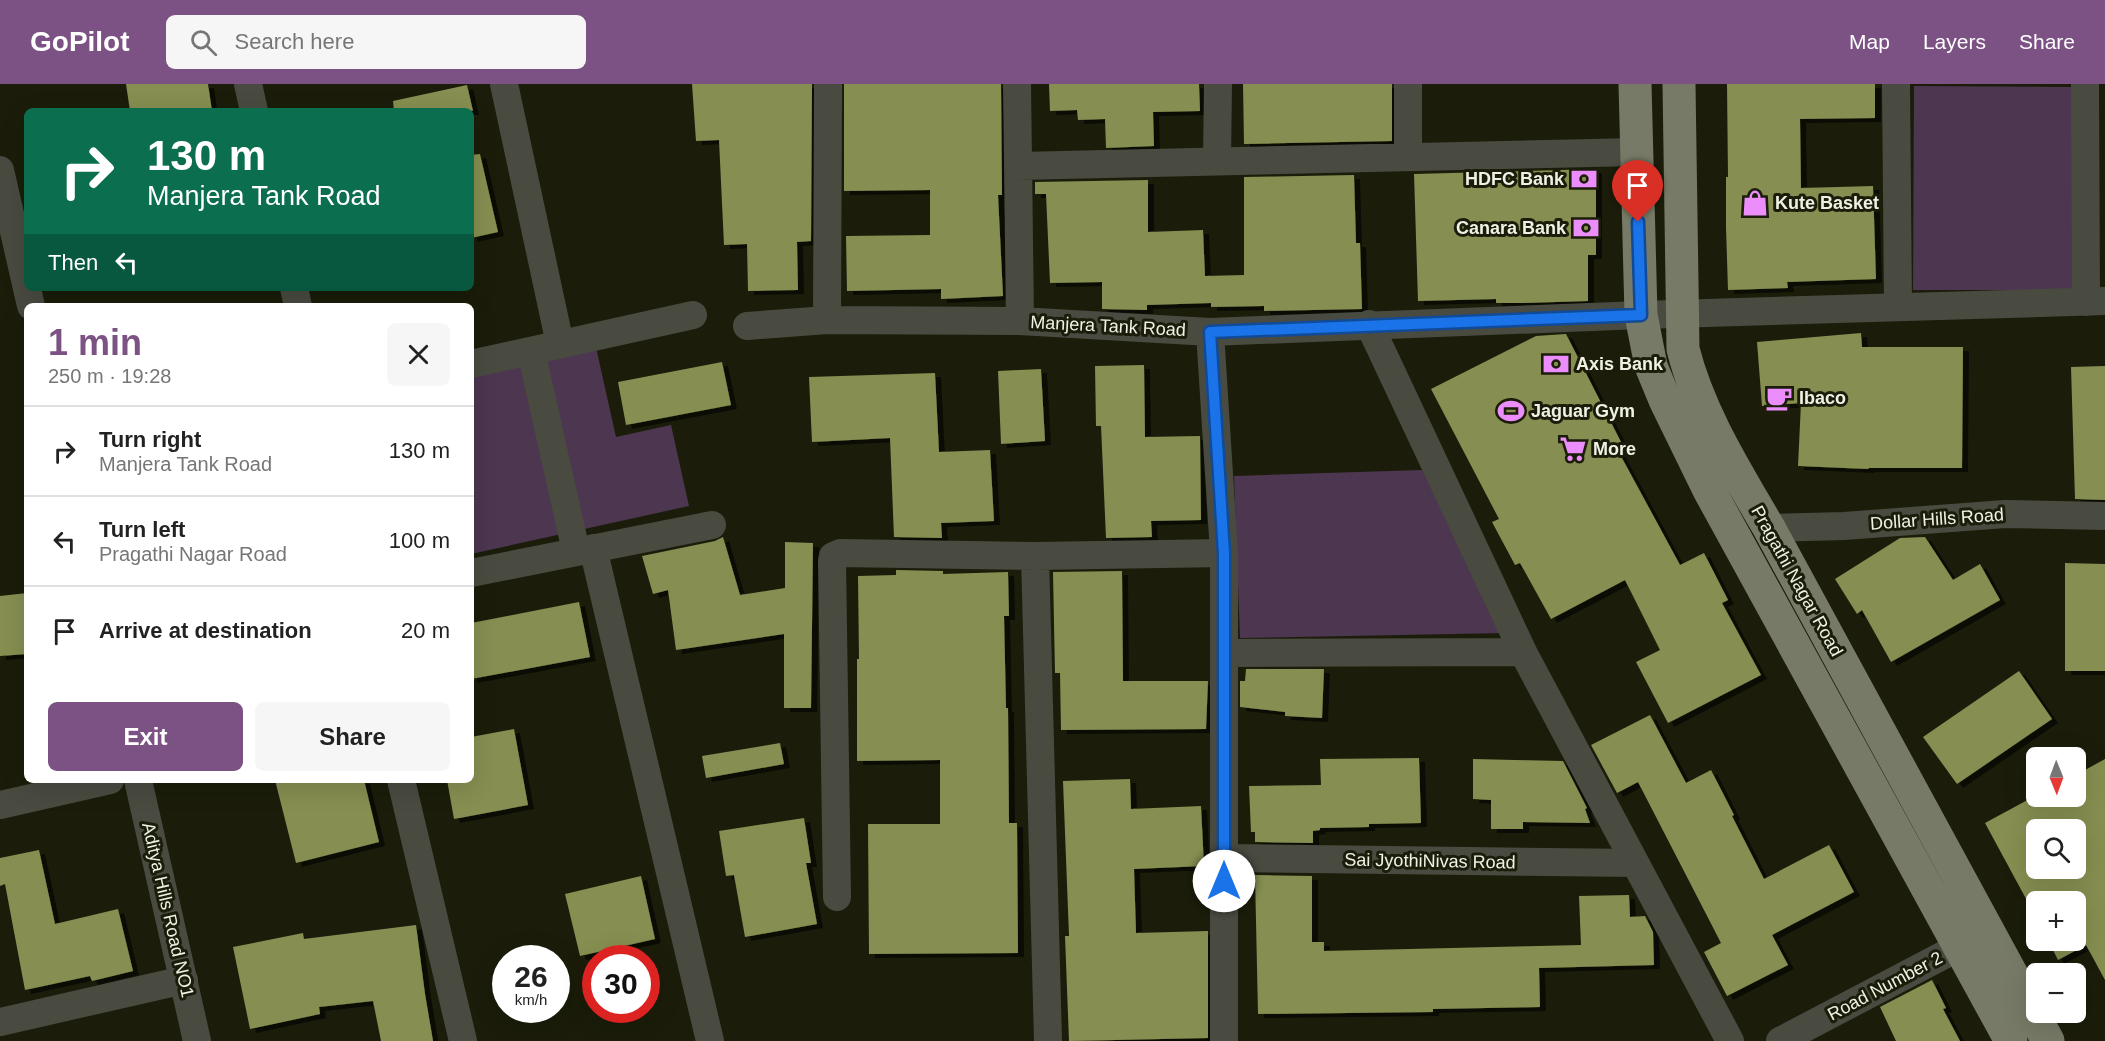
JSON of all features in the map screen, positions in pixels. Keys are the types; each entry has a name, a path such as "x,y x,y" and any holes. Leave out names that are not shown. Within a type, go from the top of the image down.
{"main road":[{"name":"Pragathi Nagar Road","path":"1635,84 1641,315 1651,366 1709,490 2011,1041"},
{"name":"Pragathi Nagar Road","path":"1679,84 1683,349 1690,379 1733,467 1769,528 2048,1041"}],"street":[{"path":"248,84 253,108"},
{"path":"504,84 560,344"},
{"path":"827,320 828,84"},
{"path":"1017,84 1020,321"},
{"path":"1217,161 1218,84"},
{"path":"1408,84 1408,157"},
{"path":"1896,84 1898,307"},
{"path":"2085,84 2095,301"},
{"path":"1018,166 1636,152"},
{"path":"0,170 24,275"},
{"name":"Manjera Tank Road","path":"747,326 827,320 1020,321 1210,332 1370,324 2095,301"},
{"path":"474,362 693,315"},
{"path":"1370,324 1523,652 1730,1041"},
{"path":"1210,332 1224,553 1224,1041"},
{"path":"531,351 710,1041"},
{"name":"Dollar Hills Road","path":"1769,528 1844,526 2005,514 2105,516"},
{"path":"474,572 712,525"},
{"path":"837,897 833,556 840,553 1035,556 1224,553"},
{"path":"1035,556 1048,1041"},
{"path":"1224,652 1523,652"},
{"path":"0,805 97,783"},
{"name":"Aditya Hills Road NO1","path":"139,783 197,1041"},
{"path":"402,783 463,1041"},
{"name":"Sai JyothiNivas Road","path":"1224,858 1635,863"},
{"name":"Road Number 2","path":"1780,1041 1959,947"},
{"path":"0,1022 184,980"}],"shaded area":[{"path":"1914,86 2074,87 2074,290 1913,290"},
{"path":"595,343 616,437 671,425 689,506 474,553 474,370"},
{"path":"1422,470 1506,633 1240,638 1234,476"}],"building":[{"path":"126,84 208,84 212,108 130,108"},
{"path":"692,84 812,84 811,241 797,242 798,290 748,291 747,244 724,245 719,140 696,141"},
{"path":"844,84 1001,84 1002,195 998,195 1003,296 941,299 941,289 847,291 846,236 930,235 930,190 844,191"},
{"path":"1049,84 1199,84 1200,111 1153,112 1154,146 1106,148 1105,119 1078,120 1077,110 1050,111"},
{"path":"1243,84 1392,84 1392,141 1244,144"},
{"path":"1727,84 1875,84 1875,118 1800,119 1801,188 1873,186 1876,279 1787,282 1788,288 1728,290"},
{"path":"467,85 472,108 394,108 393,101"},
{"path":"480,154 498,232 474,237 474,155"},
{"path":"1596,169 1596,255 1588,255 1588,301 1496,303 1496,299 1418,301 1414,174"},
{"path":"1354,175 1356,243 1360,243 1362,309 1264,311 1264,306 1211,307 1211,303 1147,305 1147,310 1102,309 1102,282 1050,283 1046,194 1035,194 1035,182 1148,180 1148,232 1203,230 1205,276 1244,275 1244,177"},
{"path":"1861,333 1862,347 1963,347 1962,468 1868,469 1798,466 1801,403 1762,406 1757,342"},
{"path":"1566,334 1622,444 1616,447 1680,565 1704,553 1728,600 1722,603 1761,675 1668,723 1636,662 1660,650 1625,580 1551,619 1520,563 1515,565 1492,522 1499,519 1431,389 1536,336"},
{"path":"722,362 731,405 626,425 618,382"},
{"path":"1144,365 1145,437 1200,436 1201,520 1151,521 1152,537 1106,538 1101,426 1096,426 1095,366"},
{"path":"2105,366 2105,500 2075,499 2071,367"},
{"path":"1041,369 1045,441 1001,444 998,371"},
{"path":"935,373 939,452 990,450 994,521 941,523 942,538 894,537 890,438 812,442 809,377"},
{"path":"723,537 740,595 785,588 785,542 813,543 811,708 784,708 784,634 676,650 668,590 653,594 642,556 715,541"},
{"path":"1925,537 1953,580 1980,564 2000,600 1891,662 1862,610 1857,614 1835,579 1900,538"},
{"path":"2065,563 2105,564 2105,671 2065,671"},
{"path":"896,570 943,571 943,574 1008,572 1009,616 1004,616 1009,823 1017,823 1018,953 869,954 868,824 940,824 940,760 857,761 858,576 896,575"},
{"path":"1122,571 1123,681 1208,681 1206,729 1061,730 1060,673 1055,673 1053,572"},
{"path":"24,593 24,654 0,656 0,596"},
{"path":"579,602 590,657 474,678 474,622"},
{"path":"1246,669 1324,669 1322,718 1285,716 1285,712 1240,707 1240,681 1245,681"},
{"path":"2019,671 2052,719 1957,784 1923,737"},
{"path":"1650,715 1686,783 1711,770 1764,879 1829,845 1854,892 1772,935 1788,965 1727,996 1704,952 1721,943 1638,782 1617,793 1591,745"},
{"path":"514,729 528,805 454,819 448,783 474,783 474,736"},
{"path":"780,743 784,764 706,778 702,756"},
{"path":"1419,758 1421,823 1320,828 1320,830 1313,831 1313,843 1255,842 1255,832 1251,832 1249,786 1321,785 1320,759"},
{"path":"1473,759 1563,761 1587,808 1585,809 1590,823 1523,822 1523,829 1491,829 1491,800 1473,799"},
{"path":"2105,759 2105,980 2086,945 2086,891 2026,891 2026,899 1985,823 2026,801 2026,807 2086,807 2086,769"},
{"path":"1130,779 1131,809 1201,806 1204,866 1134,869 1136,933 1208,931 1208,1038 1069,1041 1065,936 1069,936 1063,781"},
{"path":"276,783 365,783 379,842 296,863"},
{"path":"804,818 811,863 806,863 817,924 745,937 734,875 726,876 719,831"},
{"path":"39,850 55,924 118,909 133,971 92,981 90,976 25,990 5,884 0,886 0,858"},
{"path":"1255,875 1312,876 1312,942 1324,942 1324,951 1581,945 1579,896 1629,895 1630,917 1645,916 1653,932 1654,965 1539,968 1540,1007 1433,1009 1433,1012 1258,1014"},
{"path":"641,876 655,939 629,945 582,945 582,956 580,956 565,894"},
{"path":"416,925 433,1041 381,1041 373,1001 319,1007 320,1014 250,1029 233,947 303,933 304,939"},
{"path":"2054,951 2075,951 2058,960"},
{"path":"1932,980 1946,1008 1943,1009 1960,1041 1896,1041 1880,1007"}],"place":[{"name":"HDFC Bank","path":"1584,179"},
{"name":"Kute Basket","path":"1755,203"},
{"name":"Canara Bank","path":"1586,228"},
{"name":"Axis Bank","path":"1556,364"},
{"name":"Ibaco","path":"1779,398"},
{"name":"Jaguar Gym","path":"1511,411"},
{"name":"More","path":"1573,449"}],"route":[{"path":"1224,881 1224,553 1210,332 1641,315 1638,222"}]}
